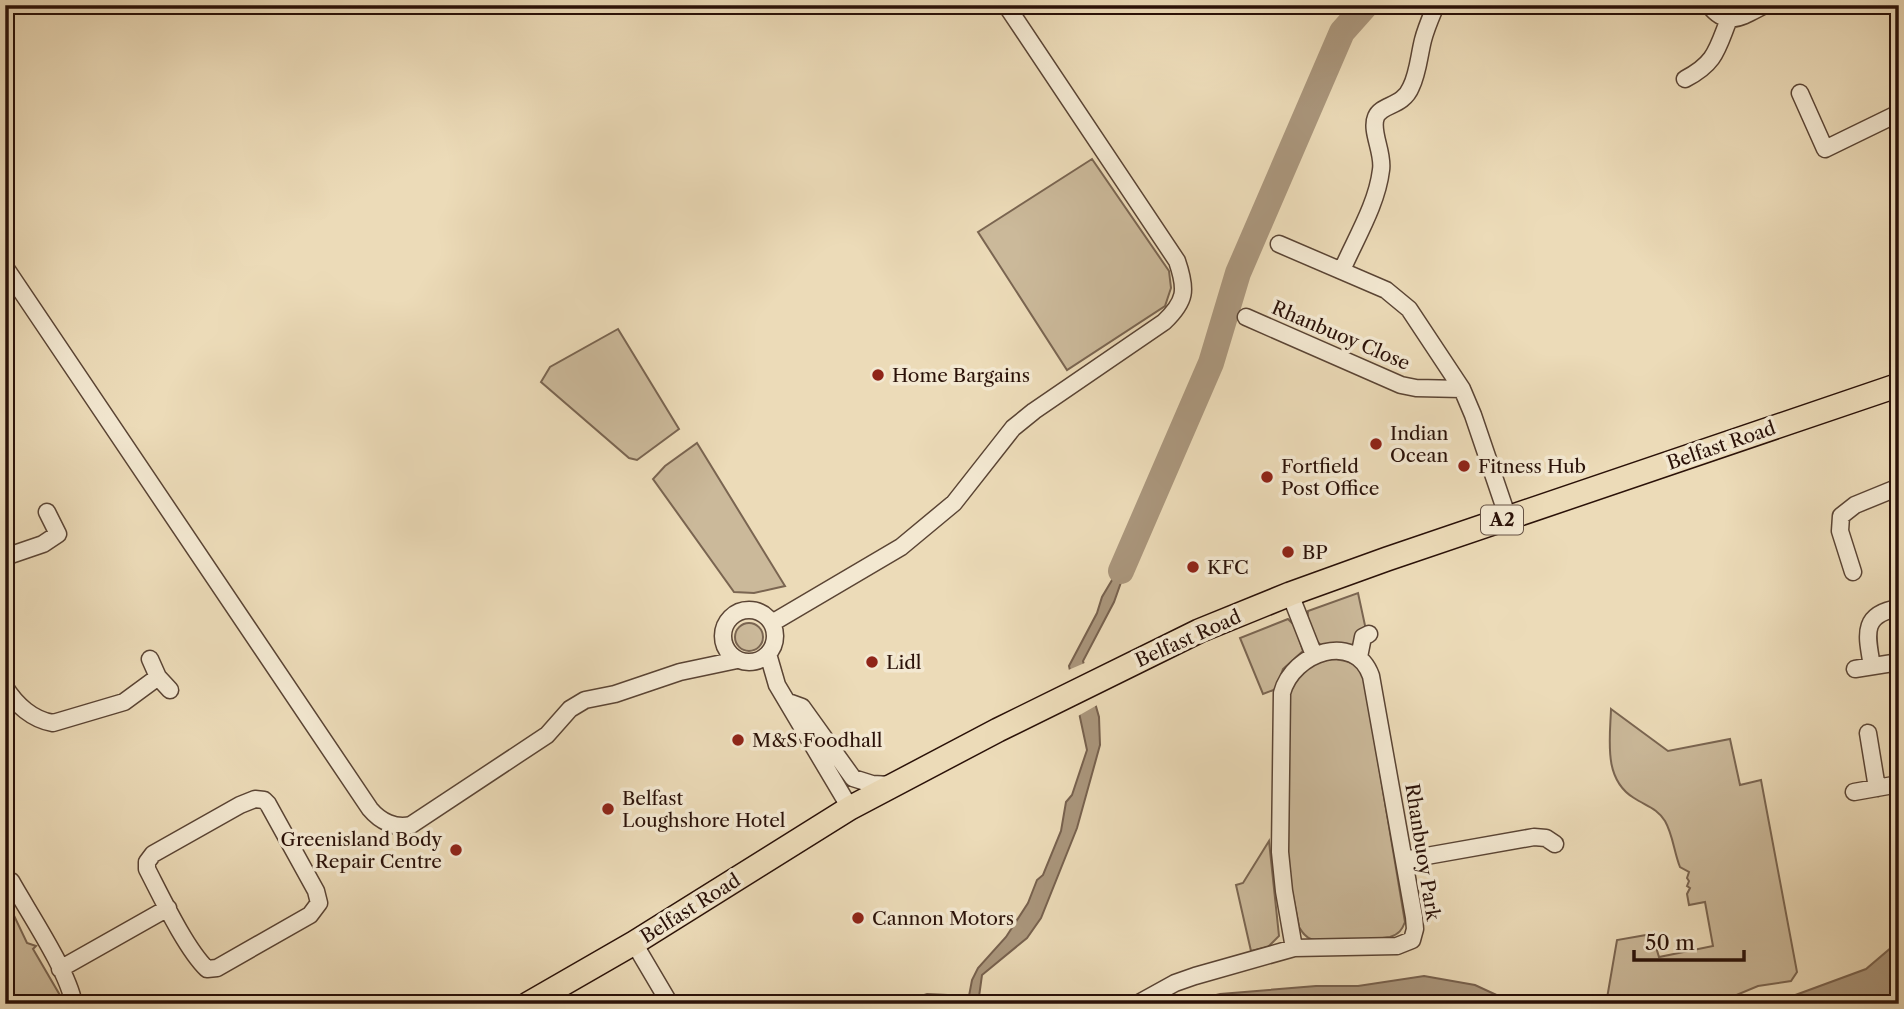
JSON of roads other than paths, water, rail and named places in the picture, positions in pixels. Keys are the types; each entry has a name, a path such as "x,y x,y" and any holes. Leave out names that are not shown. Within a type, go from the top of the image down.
{"highway":[{"name":"Belfast Road","path":"528,1004 634,943 850,808 1112,672 1199,631 1290,594 1899,385"}],"street":[{"path":"772,623 901,547 954,503 1013,428 1164,322 1177,310 1184,294 1183,279 1177,261 1006,5"},
{"path":"1342,270 1374,198 1380,177 1382,161 1374,128 1375,118 1380,111 1402,100 1411,88 1423,39 1436,5"},
{"path":"1709,5 1717,14 1729,19 1740,17 1765,5"},
{"path":"1685,79 1703,70 1712,59 1729,19"},
{"path":"1800,93 1825,149 1899,113"},
{"name":"Rhanbuoy Close","path":"1279,244 1386,290 1403,302 1415,316 1462,389 1508,518"},
{"path":"5,267 362,797 381,820 400,826 411,825 547,735 570,709 585,700 615,694 680,672 737,660 761,658 775,639 772,623 759,611 741,611 733,615 716,649 680,672"},
{"name":"Rhanbuoy Close","path":"1247,317 1401,385 1462,389"},
{"path":"1853,572 1840,531 1841,516 1855,505 1899,487"},
{"path":"5,557 65,536 47,512"},
{"path":"1290,594 1314,655"},
{"path":"1872,666 1869,625 1877,615 1899,608"},
{"path":"723,631 725,648 737,660"},
{"path":"1294,948 1280,852 1282,693 1286,680 1293,671 1314,655 1338,652 1359,657 1363,637 1369,634"},
{"name":"Rhanbuoy Park","path":"1137,1004 1175,983 1294,948 1397,946 1409,942 1413,937 1415,923 1371,676 1366,663 1359,657"},
{"path":"761,658 850,808"},
{"path":"150,659 158,677 170,690"},
{"path":"1855,669 1899,662"},
{"path":"7,695 31,715 43,722 53,723 124,702 158,677"},
{"path":"785,701 802,707 853,778 895,785"},
{"path":"1868,733 1877,788"},
{"path":"1854,792 1899,784"},
{"path":"255,799 264,800 268,804 319,901 310,915 211,970 199,961 168,908 147,869 148,858 240,804 255,799"},
{"path":"1404,860 1534,837 1546,838 1555,844"},
{"path":"5,879 11,881 60,969 71,990 74,1004"},
{"path":"60,969 168,908"},
{"path":"634,943 670,1004"}],"waterway":[{"path":"1121,571 1211,363 1238,273 1342,32 1366,5"}],"place":[{"name":"Home Bargains","path":"878,375"},
{"name":"Indian Ocean","path":"1376,444"},
{"name":"Fitness Hub","path":"1464,466"},
{"name":"Fortfield Post Office","path":"1267,477"},
{"name":"BP","path":"1288,552"},
{"name":"KFC","path":"1193,567"},
{"name":"Lidl","path":"872,662"},
{"name":"M&S Foodhall","path":"738,740"},
{"name":"Belfast Loughshore Hotel","path":"608,809"},
{"name":"Greenisland Body Repair Centre","path":"456,850"},
{"name":"Cannon Motors","path":"858,918"}]}
